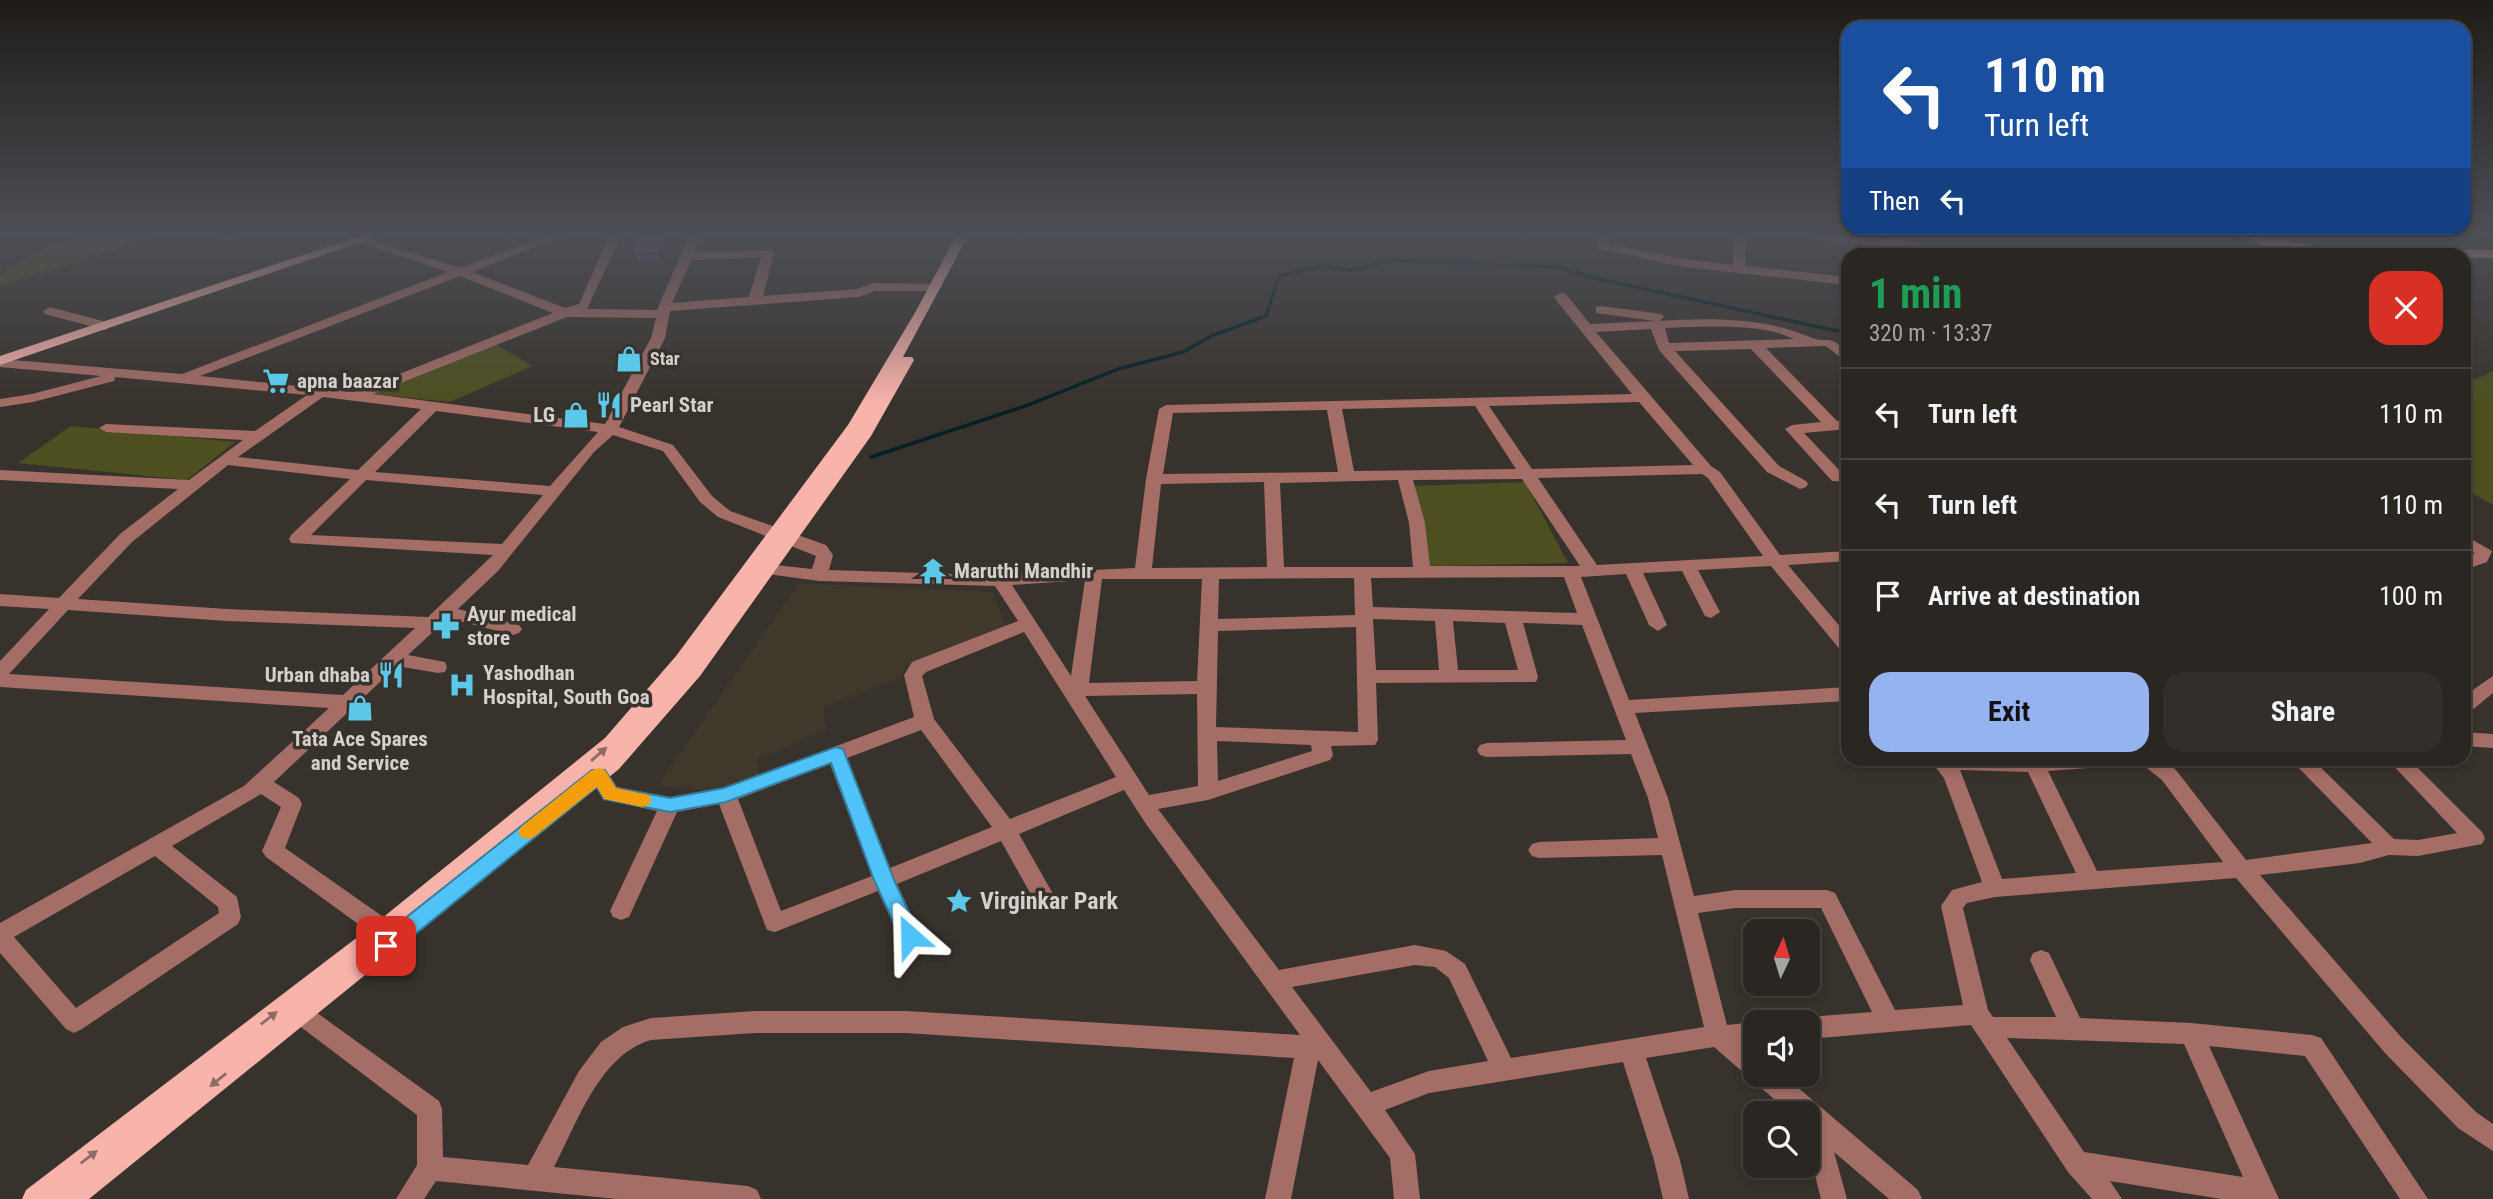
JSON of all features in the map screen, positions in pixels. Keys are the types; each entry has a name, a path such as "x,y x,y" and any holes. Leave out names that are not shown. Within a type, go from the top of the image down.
{"main road":[{"path":"2,365 202,292"},
{"path":"68,1199 599,775 639,736 693,671 766,569 783,535 855,426 933,292"},
{"path":"35,1199 384,930 612,743 683,660 863,436 888,397 943,292"}],"street":[{"path":"183,377 407,292"},
{"path":"511,292 565,313 664,312 861,292"},
{"path":"356,397 584,306 590,292"},
{"path":"156,845 229,903 230,917 74,1022 0,935 156,845 251,791 438,617 506,550 610,429 658,338 672,292"},
{"path":"755,301 757,292"},
{"path":"1561,297 1643,398 1705,469 1714,475 1775,560 1841,640"},
{"path":"1601,310 1713,324"},
{"path":"50,311 105,326"},
{"path":"1586,328 1752,323 1801,335 1809,342"},
{"path":"1657,326 1664,347 1773,469 1800,484"},
{"path":"1664,347 1809,342 1829,342 1841,347"},
{"path":"1754,344 1840,425"},
{"path":"2,365 183,377 610,429 668,448 706,499 723,514 820,549 825,555 819,575"},
{"path":"0,404 124,374"},
{"path":"0,672 126,538 225,460 320,392"},
{"path":"1143,575 1154,479 1167,409 1480,404 1643,398"},
{"path":"1480,404 1592,571"},
{"path":"433,406 297,539 506,550"},
{"path":"1334,406 1347,476"},
{"path":"1840,425 1791,429 1841,477"},
{"path":"106,428 258,436"},
{"path":"225,460 360,475 555,491"},
{"path":"1154,479 1705,469"},
{"path":"0,475 193,485"},
{"path":"1404,475 1417,523 1422,571"},
{"path":"1276,573 1272,481 1282,477"},
{"path":"2471,544 2484,551 2481,558 2471,562"},
{"path":"766,569 819,575 1000,580 1094,574 1592,571 1841,556"},
{"path":"1687,565 1711,612"},
{"path":"1632,568 1658,625"},
{"path":"1570,571 1658,798 1718,1036 1743,1058"},
{"path":"1206,734 1368,740 1362,572"},
{"path":"1075,690 1094,574"},
{"path":"1208,792 1206,687 1212,574"},
{"path":"1000,580 1075,690 1144,804 1273,981 1309,1040 1366,1105 1402,1154 1407,1199"},
{"path":"0,600 63,605 438,617 513,629"},
{"path":"1209,625 1443,615 1589,619"},
{"path":"1443,615 1449,676"},
{"path":"1367,676 1529,677 1512,617"},
{"path":"1028,624 924,665 915,671 914,679 925,721 1006,830 1046,901"},
{"path":"393,659 438,667"},
{"path":"0,680 348,702"},
{"path":"2471,700 2493,683"},
{"path":"1075,690 1206,687"},
{"path":"1623,707 1841,694"},
{"path":"599,775 610,794 670,805 726,795 925,721"},
{"path":"1144,804 1208,792 1323,755 1320,738"},
{"path":"2471,739 2493,741"},
{"path":"1487,750 1639,747"},
{"path":"836,754 884,880 910,936"},
{"path":"1945,766 1953,775 1995,888"},
{"path":"2035,766 2091,882"},
{"path":"2158,766 2169,775 2241,869 2393,1045 2467,1120 2493,1139"},
{"path":"2307,766 2389,847"},
{"path":"2109,1199 2077,1163 1981,1021 1952,906 1960,896 1995,888 2241,869 2360,855 2389,847 2418,848 2475,838 2404,766"},
{"path":"726,795 775,923 1128,780"},
{"path":"260,783 292,804 273,851 384,930"},
{"path":"621,911 670,805"},
{"path":"1539,850 1671,846"},
{"path":"1685,906 1735,899 1827,900 1889,1021"},
{"path":"1273,981 1415,955 1439,957 1448,961 1457,971 1505,1070"},
{"path":"2041,960 2073,1029"},
{"path":"301,1014 430,1109 430,1168 409,1199"},
{"path":"1820,1027 1889,1021 1981,1021 2073,1029 2191,1034 2312,1046 2415,1199"},
{"path":"534,1179 588,1079 610,1050 631,1035 651,1029 755,1022 906,1022 1309,1040"},
{"path":"1366,1105 1429,1082 1743,1034"},
{"path":"2191,1034 2269,1197"},
{"path":"1278,1199 1309,1040"},
{"path":"1631,1050 1667,1160 1676,1199"},
{"path":"1778,1087 1794,1101"},
{"path":"1820,1124 1909,1199"},
{"path":"1820,1145 1834,1199"},
{"path":"2077,1163 2269,1197"},
{"path":"430,1168 662,1195 748,1199"}],"shaded area":[{"path":"799,583 993,592 1006,626 907,665 901,678 823,707 826,730 756,760 760,777 704,791 658,785"}],"green space":[{"path":"493,343 532,366 450,402 373,394"},
{"path":"2493,371 2493,505 2471,492 2471,381"},
{"path":"71,426 235,442 187,480 18,463"},
{"path":"1525,482 1568,563 1427,566 1411,486"}],"waterway":[{"path":"871,457 1028,405 1118,369 1183,352 1211,336 1266,316 1274,292"},
{"path":"1658,292 1841,332"}],"slow traffic":[{"path":"528,832 599,775 610,794 642,800"}],"place":[{"name":"Star","path":"629,359"},
{"name":"apna baazar","path":"276,381"},
{"name":"Pearl Star","path":"609,405"},
{"name":"LG","path":"576,415"},
{"name":"Maruthi Mandhir","path":"933,571"},
{"name":"Ayur medical store","path":"446,626"},
{"name":"Urban dhaba","path":"391,675"},
{"name":"Yashodhan Hospital, South Goa","path":"462,685"},
{"name":"Tata Ace Spares and Service","path":"360,708"},
{"name":"Virginkar Park","path":"959,901"}],"route":[{"path":"386,946 599,775 610,794 670,805 726,795 836,754 884,880 910,936"}]}
